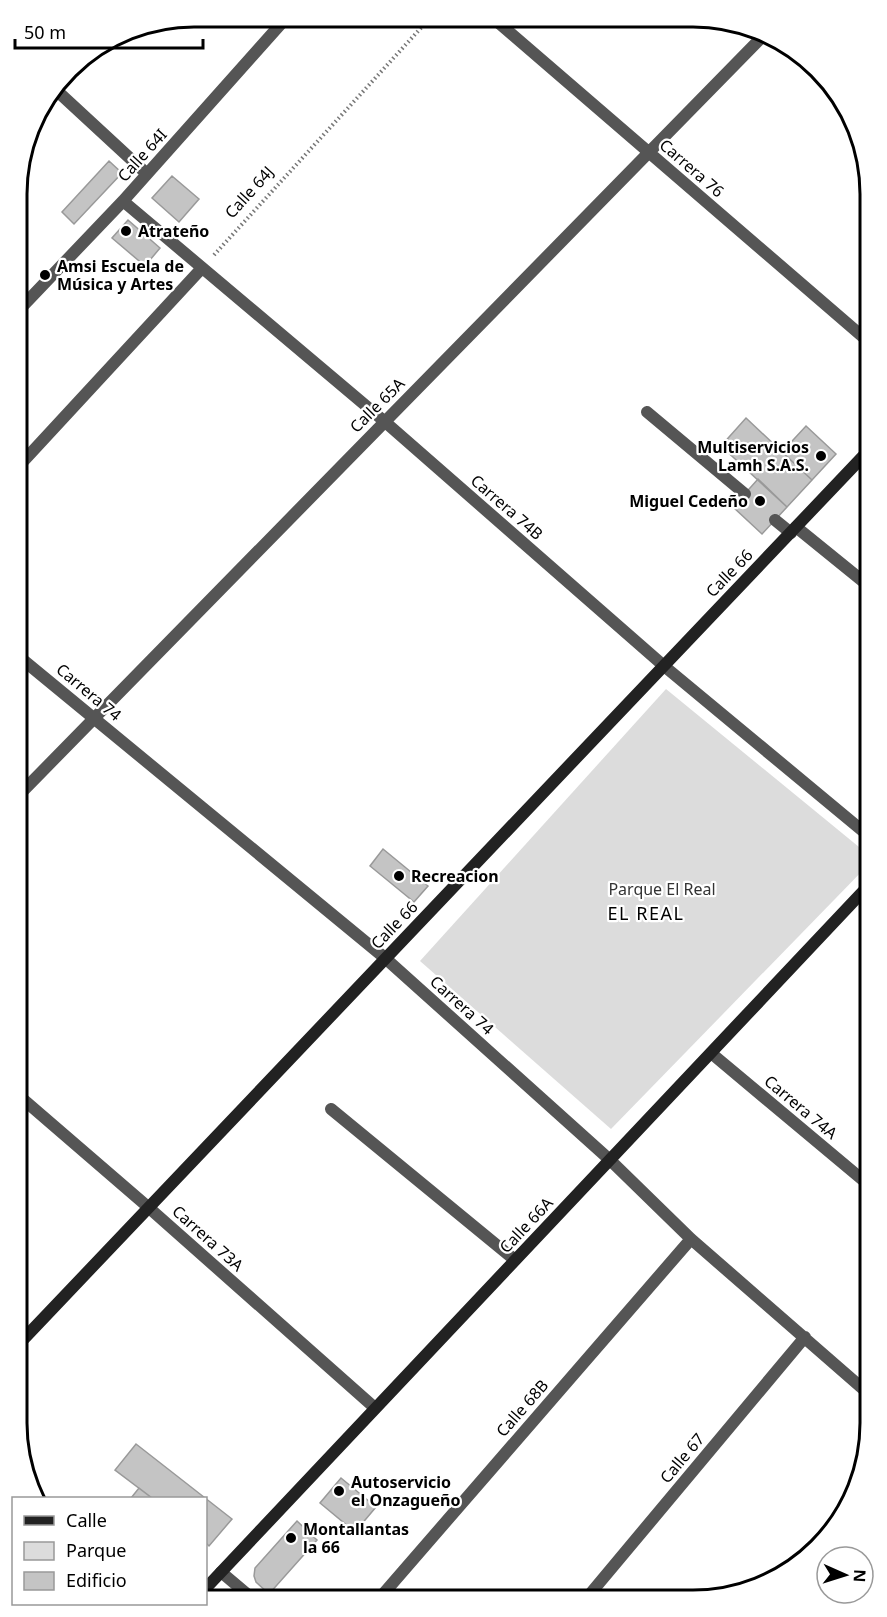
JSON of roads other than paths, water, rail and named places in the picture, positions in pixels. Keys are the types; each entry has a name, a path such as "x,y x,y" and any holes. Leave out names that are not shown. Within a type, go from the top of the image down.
{"street":[{"name":"Calle 64I","path":"27,302 123,201 274,27"},
{"name":"Carrera 76","path":"503,27 860,334"},
{"name":"Calle 65A","path":"27,787 758,41"},
{"path":"60,94 147,174"},
{"name":"Carrera 74B","path":"123,201 384,421 663,666 860,829"},
{"path":"27,457 202,268"},
{"path":"647,412 745,495"},
{"name":"Calle 66","path":"27,1335 860,460"},
{"path":"775,520 793,530 860,580"},
{"name":"Carrera 74","path":"27,663 385,958 610,1160 691,1239 860,1386"},
{"name":"Calle 66A","path":"207,1587 860,895"},
{"name":"Carrera 74A","path":"711,1053 860,1178"},
{"name":"Carrera 73A","path":"27,1103 375,1408"},
{"path":"332,1109 515,1260"},
{"name":"Calle 68B","path":"387,1590 691,1239"},
{"name":"Calle 67","path":"593,1590 805,1337"},
{"path":"220,1572 242,1590"}],"place":[{"name":"Atrateño","path":"126,231"},
{"name":"Amsi Escuela de Música y Artes","path":"45,275"},
{"name":"Multiservicios Lamh S.A.S.","path":"821,456"},
{"name":"Miguel Cedeño","path":"760,501"},
{"name":"Recreacion","path":"399,876"},
{"name":"Autoservicio el Onzagueño","path":"339,1491"},
{"name":"Montallantas la 66","path":"291,1538"}],"district":[{"name":"EL REAL","path":"646,914"}],"park label":[{"name":"Parque El Real","path":"662,889"}]}
